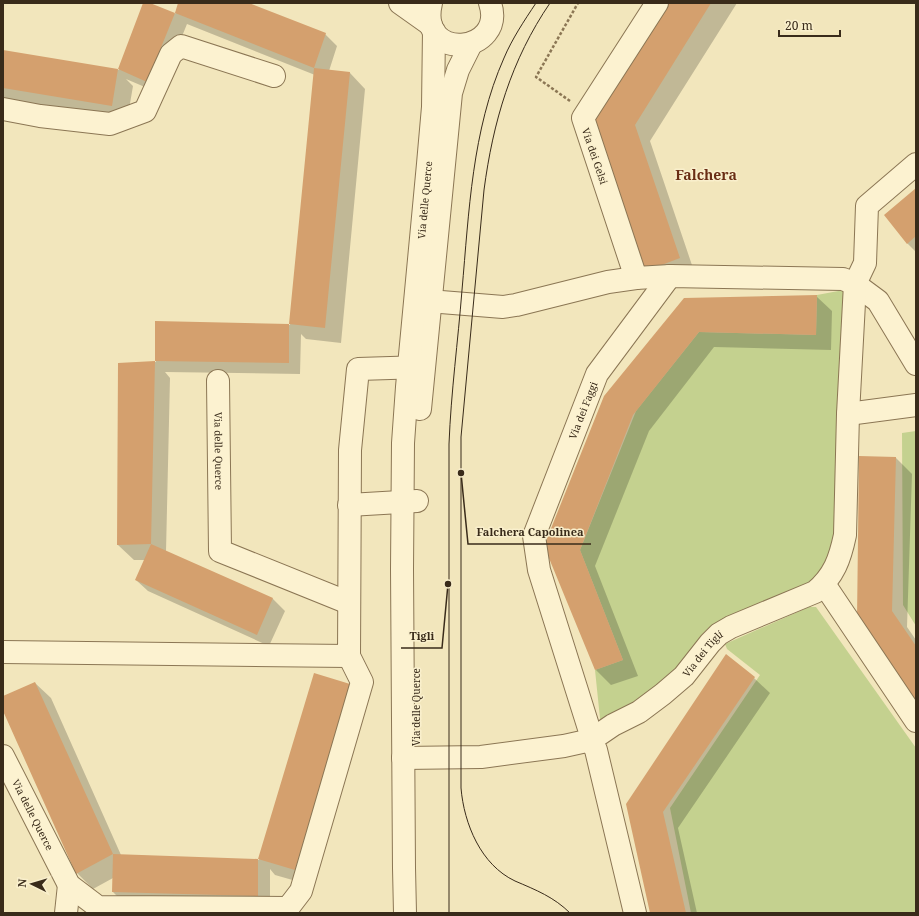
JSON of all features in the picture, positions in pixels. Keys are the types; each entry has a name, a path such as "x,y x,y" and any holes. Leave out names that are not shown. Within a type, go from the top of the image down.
{"street":[{"path":"400,3 432,28 442,40 452,44 462,45 471,44 481,37 488,29 492,19 492,5"},
{"name":"Via delle Querce","path":"423,300 433,107 432,28 429,14 430,3"},
{"name":"Via dei Gelsi","path":"636,278 583,118 657,3"},
{"name":"Via delle Querce","path":"405,913 409,758 410,501 403,443 416,367 423,300 451,92 458,70 471,44"},
{"path":"3,109 40,116 110,124 145,111 171,54 181,46 274,76"},
{"path":"916,164 867,206 866,262 855,284 848,414 916,405"},
{"path":"423,300 503,307 608,282 636,278 670,276 843,279 855,284 878,301 916,364"},
{"name":"Via dei Faggi","path":"591,740 591,735 539,570 534,536 597,374 670,276"},
{"name":"Via delle Querce","path":"3,756 69,886 98,907 287,910 301,891 362,682 349,656 350,450 358,369 416,367"},
{"name":"Via delle Querce","path":"218,381 220,551 349,603"},
{"name":"Via dei Tigli","path":"409,758 481,757 564,746 591,740 613,725 639,712 663,694 684,676 719,634 731,627 815,592 824,584 835,568 841,554 845,535 848,414"},
{"path":"349,505 410,501"},
{"path":"824,584 916,721"},
{"path":"3,652 349,656"},
{"path":"591,740 596,750 635,913"},
{"name":"Via delle Querce","path":"409,758 416,906 414,913"},
{"path":"66,913 69,886"}],"path":[{"path":"578,3 536,77 586,113"}],"green space":[{"path":"849,289 837,520 832,560 817,576 803,587 601,728 595,670 623,660 580,550 636,411 699,332 816,335 817,295"},
{"path":"916,431 916,626 903,605 902,433"},
{"path":"809,607 816,607 916,748 916,913 691,913 670,808 760,675 727,649 725,644"}],"building":[{"path":"143,3 150,3 175,13 147,82 118,69"},
{"path":"178,3 249,3 326,33 314,68 175,13"},
{"path":"665,3 711,3 635,125 680,258 643,272 589,121"},
{"path":"3,50 118,69 112,106 3,88"},
{"path":"314,68 350,72 325,328 289,324"},
{"path":"916,188 916,236 907,244 884,215"},
{"path":"817,295 816,335 699,332 633,415 580,550 623,660 595,670 544,546 604,396 684,298"},
{"path":"155,321 289,324 289,363 155,361"},
{"path":"155,361 151,544 117,545 118,363"},
{"path":"859,456 896,457 892,611 916,646 916,701 857,620"},
{"path":"151,544 273,598 257,635 135,580"},
{"path":"726,654 755,677 663,812 686,913 650,913 626,804"},
{"path":"314,673 350,684 295,870 258,859"},
{"path":"35,682 113,854 76,874 3,711 3,696"},
{"path":"113,854 258,859 258,896 112,892"}],"tram line":[{"path":"449,913 449,444 467,231 478,142 493,85 511,44 536,3"},
{"path":"550,3 536,25 514,69 493,140 484,190 461,437 461,788 470,829 476,842 493,865 503,874 515,881 551,898 570,913"}],"place":[{"name":"Falchera Capolinea","path":"461,473"},
{"name":"Tigli","path":"448,584"}],"district":[{"name":"Falchera","path":"706,175"}]}
